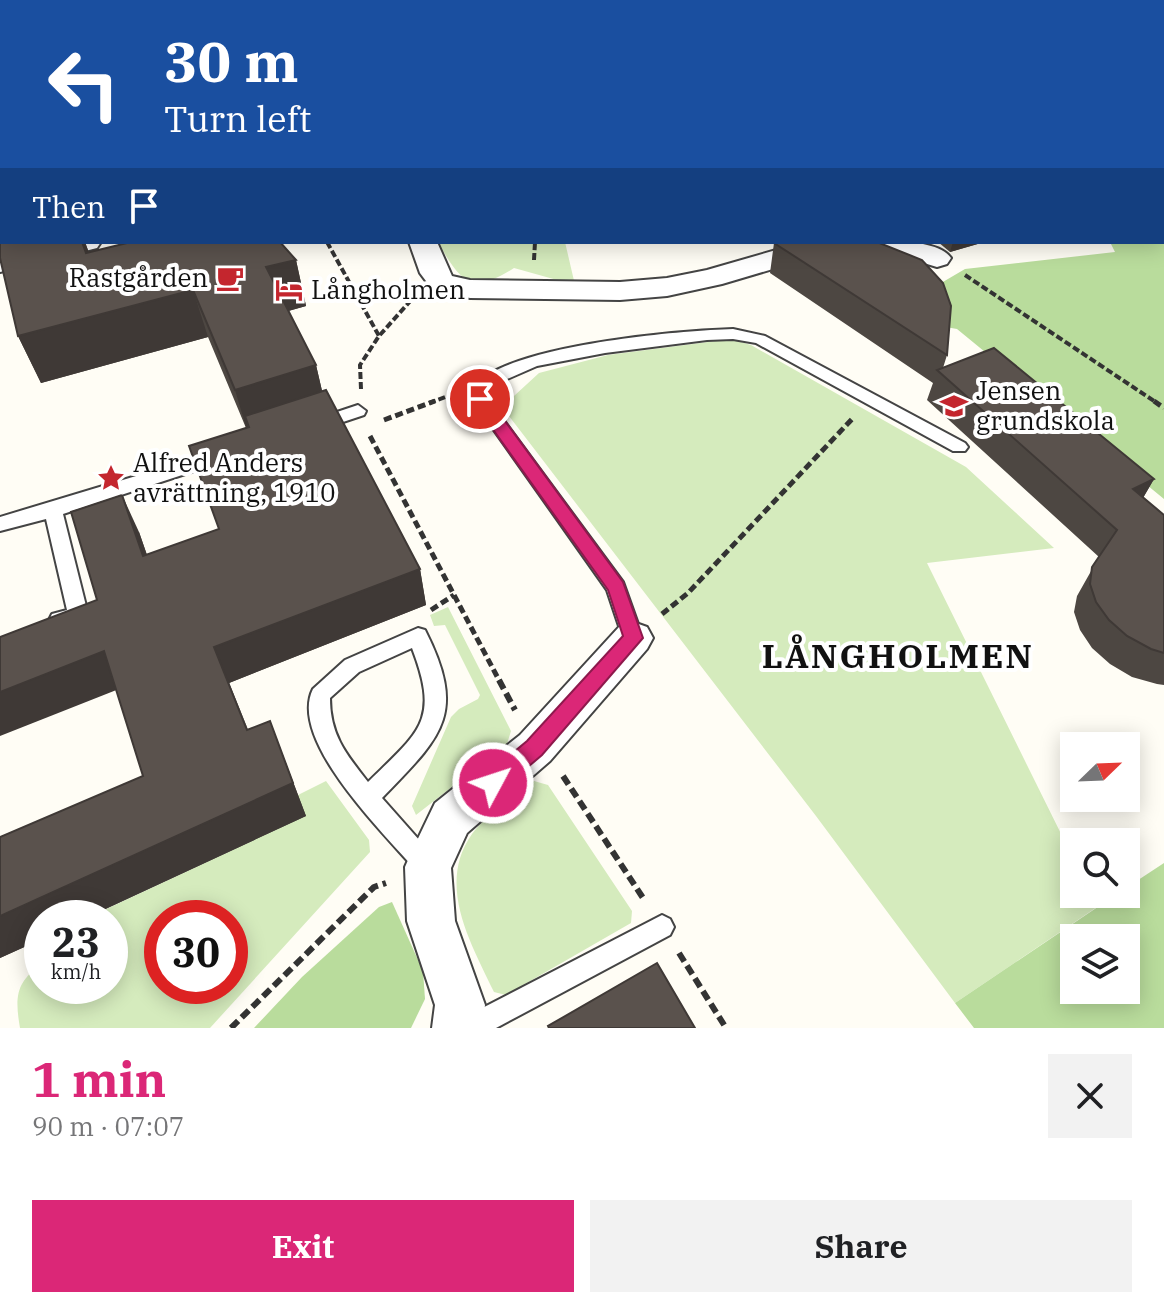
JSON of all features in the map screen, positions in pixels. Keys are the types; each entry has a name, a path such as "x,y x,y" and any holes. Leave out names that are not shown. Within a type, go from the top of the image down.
{"street":[{"path":"0,263 79,244"},
{"path":"424,244 434,273 442,283 470,289 620,291 667,287 712,278 827,244"},
{"path":"891,244 937,258"},
{"path":"457,1028 460,1005 431,921 428,867 451,818 535,748 633,638"}],"lane":[{"path":"633,638 616,587 480,399 492,379 533,362 605,348 733,334 760,339 959,447"},
{"path":"300,430 358,411"},
{"path":"0,524 242,449"},
{"path":"39,627 78,614 53,510"},
{"path":"369,796 425,734 437,708 433,679 418,636 352,666 320,695 321,725 331,751 428,867"},
{"path":"470,1028 662,927"}],"path":[{"path":"328,244 379,336"},
{"path":"937,258 1015,306 1164,408"},
{"path":"358,411 360,365 379,336 416,295 442,283"},
{"path":"379,422 492,379"},
{"path":"633,638 688,593 871,398"},
{"path":"231,1028 374,887 428,867"}],"green space":[{"path":"439,244 565,244 575,285 514,268 499,277 477,282 460,275"},
{"path":"1111,244 1164,244 1164,499 957,329 940,326 919,296 965,269 1115,252"},
{"path":"731,339 751,345 966,467 1054,548 927,563 1060,832 1060,908 1096,908 1072,924 1060,924 1060,932 955,1003 816,816 502,407 539,373 608,355"},
{"path":"448,607 511,731 507,744 416,815 412,806 451,717 480,695 445,625 434,626 430,615"},
{"path":"326,781 369,840 370,852 248,986 248,900 144,900 144,1004 232,1004 210,1028 20,1028 18,1000 24,981 24,1004 128,1004 128,900 125,900 305,816 298,795"},
{"path":"534,781 548,785 632,911 631,923 506,995 494,992 467,934 457,893 457,873 462,853 478,826"},
{"path":"1164,863 1164,1028 974,1028 955,1003 1060,932 1060,1004 1140,1004 1140,924 1072,924 1096,908 1140,908 1140,879"},
{"path":"392,902 423,971 425,999 411,1028 254,1028 302,977 379,907"}],"building":[{"path":"0,244 83,244 86,253 123,244 282,244 296,260 266,267 316,365 235,390 193,290 18,336 0,258"},
{"path":"776,244 882,244 922,260 943,283 951,306 947,355"},
{"path":"994,348 1154,479 1133,489 1164,515 1164,653 1127,636 1109,620 1096,602 1090,584 1092,567 1117,530 937,370"},
{"path":"326,390 420,569 214,647 247,730 270,721 293,783 35,900 24,900 24,905 0,916 0,837 143,776 104,651 0,692 0,637 97,600 71,512 122,495 143,556 219,529 189,446 249,427 245,416"},
{"path":"657,963 695,1028 549,1028 548,1026"}],"place":[{"name":"Rastgården","path":"230,278"},
{"name":"Långholmen","path":"289,290"},
{"name":"Jensen grundskola","path":"954,406"},
{"name":"Alfred Anders avrättning, 1910","path":"111,478"}],"district":[{"name":"LÅNGHOLMEN","path":"898,656"}],"route":[{"path":"480,399 616,587 633,638 535,748 493,783"}]}
